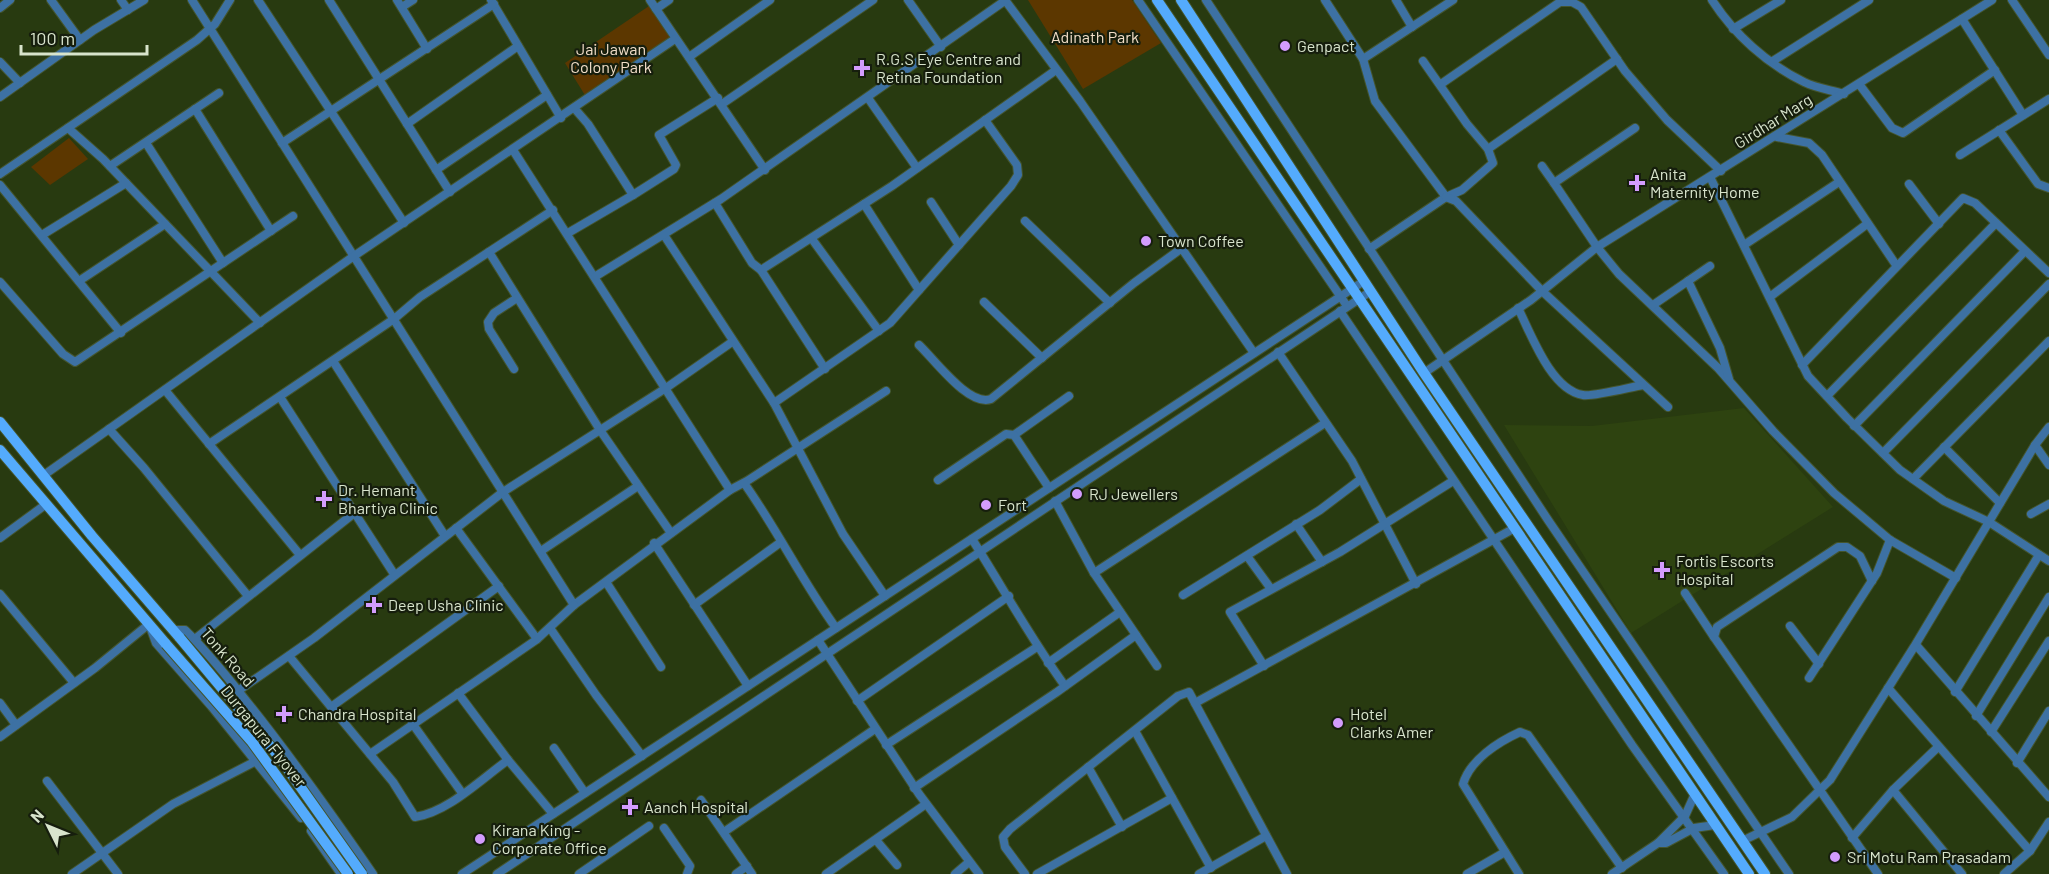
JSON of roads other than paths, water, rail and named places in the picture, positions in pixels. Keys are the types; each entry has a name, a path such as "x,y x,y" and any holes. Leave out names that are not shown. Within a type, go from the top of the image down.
{"main road":[{"path":"1157,0 1513,529 1749,874"},
{"path":"1181,0 1424,373 1766,874"},
{"name":"Tonk Road","path":"0,422 92,536 177,634"},
{"path":"0,450 149,624"},
{"name":"Durgapura Flyover","path":"149,624 252,742 348,874"},
{"name":"Durgapura Flyover","path":"177,634 280,758 362,874"}],"street":[{"path":"0,8 10,0"},
{"path":"51,0 80,40"},
{"path":"121,0 128,10"},
{"path":"0,98 80,40 144,0"},
{"path":"192,0 574,605"},
{"path":"0,174 197,40 209,29 230,0"},
{"path":"258,0 404,223"},
{"path":"329,0 450,192"},
{"path":"413,0 399,4 427,49"},
{"path":"650,0 765,170"},
{"path":"656,9 669,0"},
{"path":"689,57 770,0"},
{"path":"568,233 674,169 676,165 659,135 773,72 873,0"},
{"path":"908,0 940,46"},
{"path":"596,276 716,203 765,170 1005,0 1254,353"},
{"path":"1138,0 1341,296 1344,309 1453,481 1632,745 1694,828 1720,873"},
{"path":"1206,0 1442,360 1759,833 1789,874"},
{"path":"1324,0 1363,59 1375,101 1446,197 1456,201 1542,291 1668,407"},
{"path":"1396,0 1412,27"},
{"path":"1363,59 1453,0"},
{"path":"1712,0 1733,29 1773,61 1806,83 1844,94"},
{"path":"1733,29 1781,0"},
{"path":"1773,61 1869,0"},
{"path":"2012,0 2047,49"},
{"path":"282,143 427,49 493,2 561,118"},
{"path":"1440,84 1560,2 1572,2 1581,7 1617,59 1667,120 1720,171"},
{"name":"Girdhar Marg","path":"1424,373 1542,291 1597,247 1780,135 1986,2"},
{"path":"1962,19 2023,115"},
{"path":"44,475 354,256 675,39"},
{"path":"407,124 518,46"},
{"path":"1488,149 1617,59"},
{"path":"1369,249 1446,197 1462,190 1493,163 1488,149 1467,124 1423,61"},
{"path":"0,62 20,83"},
{"path":"761,270 864,204 1056,70"},
{"path":"1860,84 1892,128 1903,133 1995,70"},
{"path":"110,166 219,93"},
{"path":"436,170 547,95"},
{"path":"868,98 916,168"},
{"path":"1960,154 2049,99"},
{"path":"195,109 270,231"},
{"path":"574,109 588,124 633,195"},
{"path":"774,403 890,323 1018,175 1017,165 985,120"},
{"path":"68,128 110,166 260,323"},
{"path":"1554,183 1635,128"},
{"path":"1999,130 2027,172 2038,184 2049,188"},
{"path":"1780,135 1809,143 1822,155 1896,265"},
{"path":"146,143 224,262"},
{"path":"513,150 596,276 730,490"},
{"path":"1542,166 1597,247 1619,274 1730,382 1834,493 1890,540 1956,578"},
{"path":"1710,177 1771,296 1802,365 1827,396 1854,426 1913,479 1944,501 1989,522 2049,561"},
{"path":"1743,245 1839,182"},
{"path":"42,235 126,183"},
{"path":"1909,184 1939,224"},
{"path":"0,185 121,333"},
{"path":"1802,365 1963,198 1975,203 2049,273"},
{"path":"931,202 959,245"},
{"path":"716,203 752,263 761,270 825,369"},
{"path":"864,204 919,290"},
{"path":"209,444 394,319 420,297 553,210"},
{"path":"0,282 70,361 80,361 293,216"},
{"path":"1025,221 1110,303"},
{"path":"1827,396 1996,223"},
{"path":"79,281 165,224"},
{"path":"1771,296 1867,224"},
{"path":"664,235 774,403 843,534 885,596"},
{"path":"812,239 879,331"},
{"path":"920,345 971,398 983,402 991,399 1182,248"},
{"path":"1854,426 2025,250"},
{"path":"489,252 600,430 671,533"},
{"path":"1653,305 1710,266"},
{"path":"462,874 1364,281"},
{"path":"1688,281 1720,348 1730,382"},
{"path":"1883,453 2049,284"},
{"path":"497,874 1371,291"},
{"path":"513,369 489,329 488,322 494,314 517,298"},
{"path":"984,302 1042,358"},
{"path":"1518,308 1556,378 1568,387 1584,395 1643,385"},
{"path":"1913,479 2049,341"},
{"path":"238,691 289,656 503,492 666,388 732,342"},
{"path":"1278,352 1352,461 1387,524 1416,584"},
{"path":"333,361 445,536"},
{"path":"165,390 300,555"},
{"path":"370,754 537,639 574,605 654,543 730,490 886,391"},
{"path":"938,480 991,442 1006,434 1014,435 1069,396"},
{"path":"280,397 353,514 394,574"},
{"path":"1094,573 1325,423"},
{"path":"1742,841 1792,817 1830,780 1916,645 2035,445 2049,428"},
{"path":"108,429 144,468 248,596"},
{"path":"1014,435 1049,488"},
{"path":"2035,445 2049,465"},
{"path":"1944,447 2000,503"},
{"path":"1184,595 1296,524 1361,479"},
{"path":"1264,666 1230,612 1387,524 1453,481"},
{"path":"744,483 836,628"},
{"path":"540,551 581,527 638,486"},
{"path":"1055,501 1094,573 1157,666"},
{"path":"2031,514 2049,504"},
{"path":"0,538 45,505"},
{"path":"195,639 353,514"},
{"path":"1296,524 1322,562"},
{"path":"456,528 537,639"},
{"path":"1195,703 1513,529"},
{"path":"972,538 1010,596 1037,647 1065,686"},
{"path":"1809,678 1872,581 1890,540"},
{"path":"694,605 781,542"},
{"path":"654,543 748,686"},
{"path":"1714,638 1717,627 1838,548 1847,547 1860,556 1872,581"},
{"path":"1955,692 2039,555"},
{"path":"1247,556 1271,589"},
{"path":"606,582 662,667"},
{"path":"331,707 499,586"},
{"path":"1685,593 1878,874"},
{"path":"0,594 74,683"},
{"path":"857,701 1010,596"},
{"path":"1976,716 2049,597"},
{"path":"1048,663 1120,612"},
{"path":"0,737 149,624 156,643 256,761 341,874"},
{"path":"1790,626 1819,664"},
{"path":"550,628 642,756"},
{"name":"Tonk Road","path":"177,634 185,630 195,639 238,691 320,797 373,874"},
{"path":"914,788 1065,686 1136,634"},
{"path":"818,640 914,788 979,874"},
{"path":"1991,732 2049,641"},
{"path":"1916,645 2049,797"},
{"path":"886,745 1037,647"},
{"path":"289,656 393,782 415,817 428,815 508,760"},
{"path":"1888,688 2030,850"},
{"path":"1024,874 1005,847 1003,837 1018,822 1178,696 1189,692 1287,874"},
{"path":"458,693 508,760 553,814"},
{"path":"0,703 16,725"},
{"path":"2017,763 2049,711"},
{"path":"412,723 462,793"},
{"path":"724,832 875,729"},
{"path":"1135,731 1211,867"},
{"path":"1519,874 1462,784 1466,773 1474,763 1507,738 1520,732 1528,735 1627,870"},
{"path":"1852,838 1893,790 1938,747"},
{"path":"554,748 585,793"},
{"path":"72,874 174,804 256,761"},
{"path":"1088,767 1122,827"},
{"path":"46,781 118,874"},
{"path":"1893,790 1962,874"},
{"path":"1612,874 1627,870 1658,843 1685,816 1694,795"},
{"path":"297,813 320,797"},
{"path":"1037,874 1173,798"},
{"path":"700,800 752,874"},
{"path":"826,874 926,804"},
{"path":"2004,874 2030,850 2049,822"},
{"path":"579,874 649,825"},
{"path":"1658,843 1666,843 1694,828 1715,825"},
{"path":"664,828 690,866 687,874"},
{"path":"1199,874 1266,836"},
{"path":"876,840 897,866"},
{"path":"1467,874 1505,852"},
{"path":"955,874 969,862"},
{"path":"736,874 747,866"}],"place":[{"name":"Genpact","path":"1285,46"},
{"name":"R.G.S Eye Centre and Retina Foundation","path":"862,68"},
{"name":"Anita Maternity Home","path":"1637,183"},
{"name":"Town Coffee","path":"1146,241"},
{"name":"RJ Jewellers","path":"1077,494"},
{"name":"Dr. Hemant Bhartiya Clinic","path":"324,499"},
{"name":"Fort","path":"986,505"},
{"name":"Fortis Escorts Hospital","path":"1662,570"},
{"name":"Deep Usha Clinic","path":"374,605"},
{"name":"Chandra Hospital","path":"284,714"},
{"name":"Hotel Clarks Amer","path":"1338,723"},
{"name":"Aanch Hospital","path":"630,807"},
{"name":"Kirana King - Corporate Office","path":"480,839"},
{"name":"Sri Motu Ram Prasadam","path":"1835,857"}],"park label":[{"name":"Adinath Park","path":"1095,37"},
{"name":"Jai Jawan Colony Park","path":"611,58"}]}
